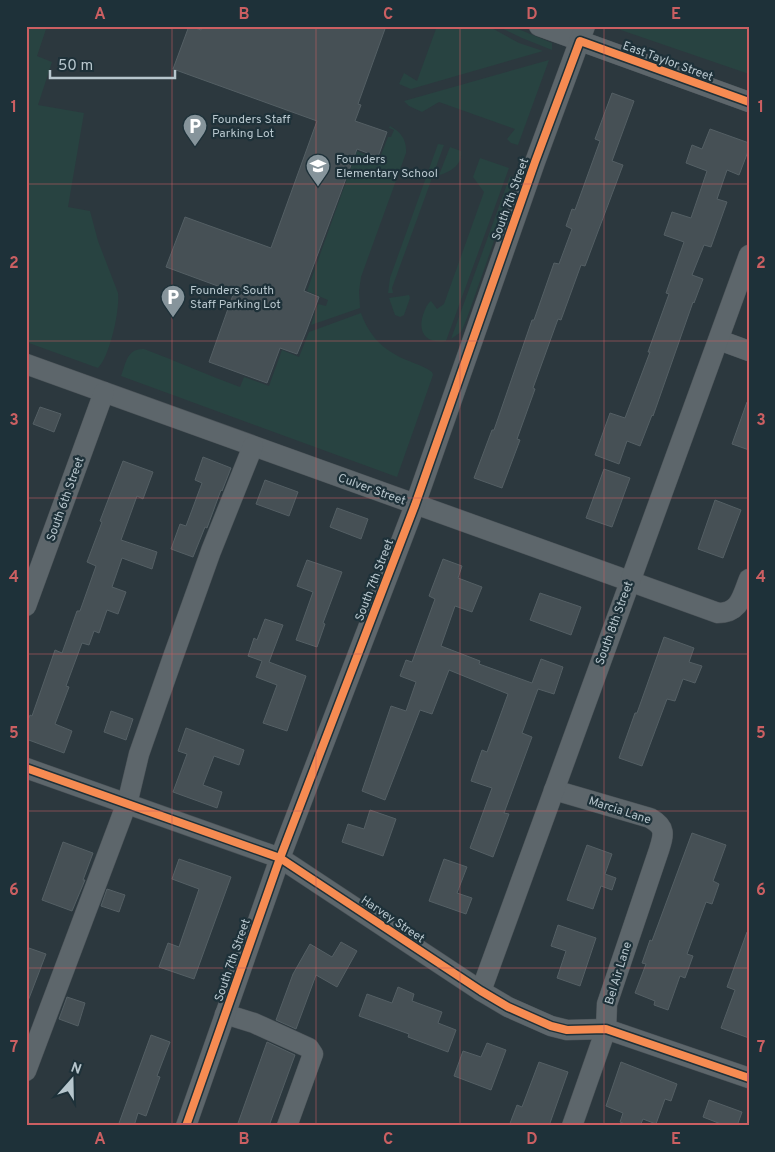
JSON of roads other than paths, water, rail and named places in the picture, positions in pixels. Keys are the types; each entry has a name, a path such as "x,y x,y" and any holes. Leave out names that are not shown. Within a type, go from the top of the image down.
{"street":[{"name":"East Taylor Street","path":"539,26 583,34 749,102"},
{"name":"South 7th Street","path":"186,1126 280,858 415,505 535,162 583,34"},
{"name":"South 8th Street","path":"481,991 749,255"},
{"path":"719,340 749,351"},
{"name":"Culver Street","path":"26,364 718,613 731,611 736,607 741,600 749,579"},
{"name":"South 6th Street","path":"26,606 104,392"},
{"path":"26,1070 127,803 140,754 195,596 253,446"},
{"name":"Harvey Street","path":"26,768 280,858 481,991 508,1007 552,1026 567,1030 606,1029 749,1078"},
{"name":"Marcia Lane","path":"554,790 650,818 661,825 663,830 663,838 659,850"},
{"name":"Bel Air Lane","path":"572,1126 606,1029 607,1004 659,850"},
{"path":"225,1014 254,1023 309,1048 313,1054 287,1126"}],"place":[{"name":"Founders Staff Parking Lot","path":"195,147"},
{"name":"Founders Elementary School","path":"318,187"},
{"name":"Founders South Staff Parking Lot","path":"173,318"}]}
